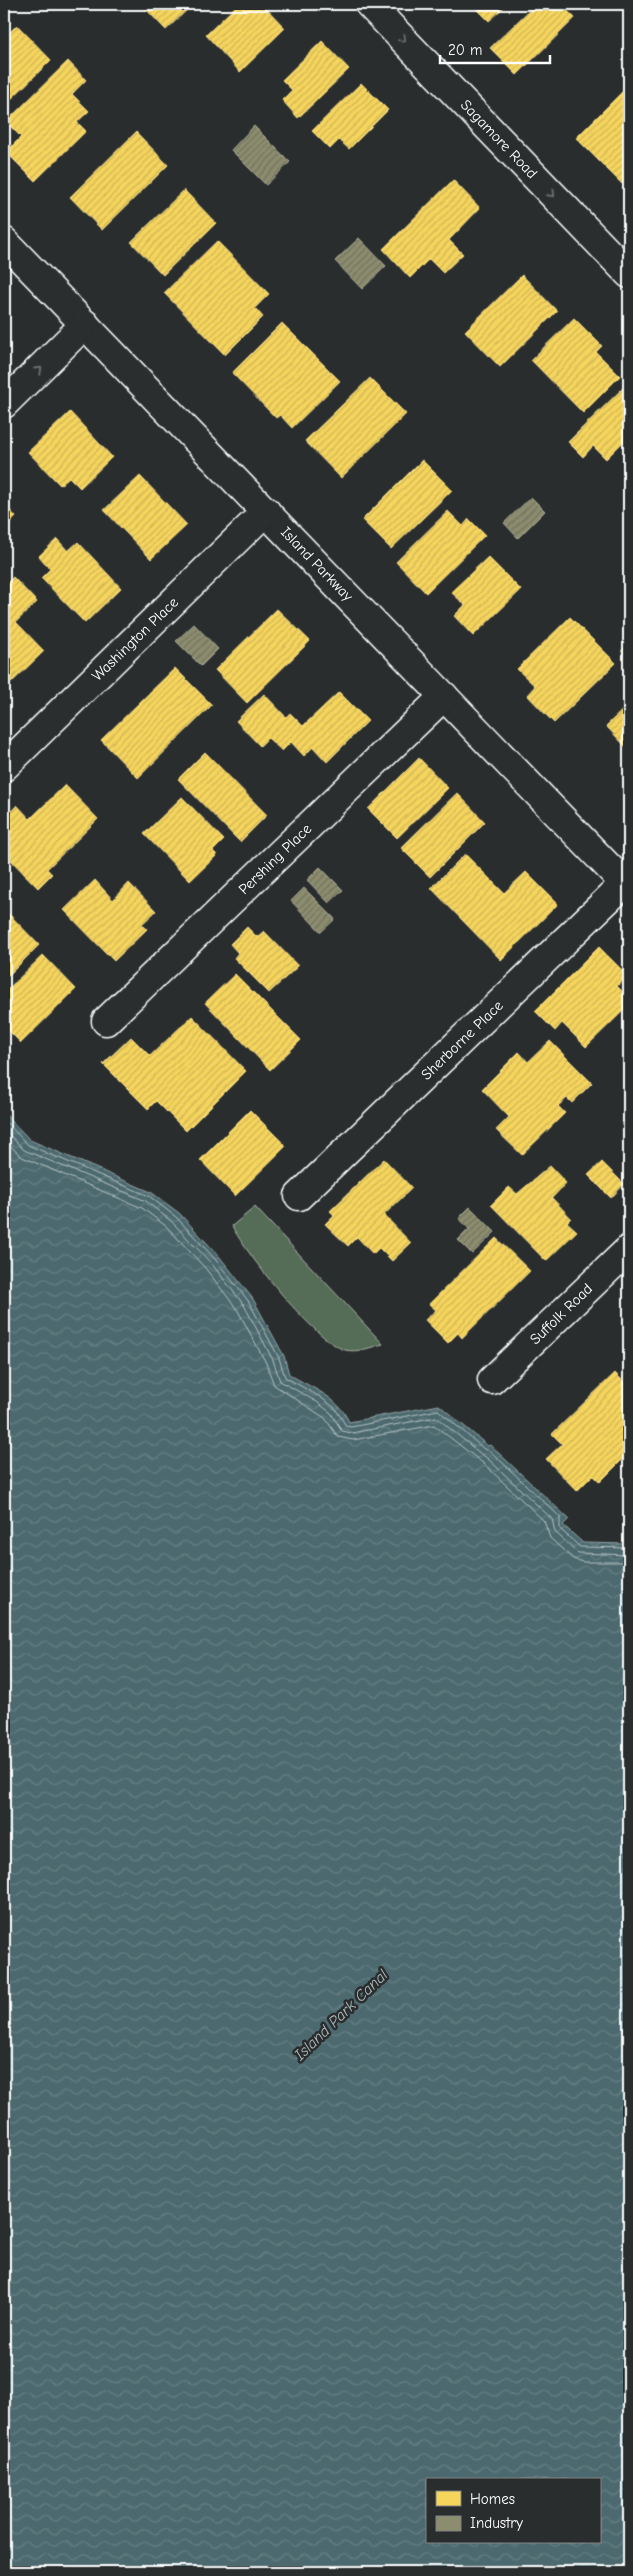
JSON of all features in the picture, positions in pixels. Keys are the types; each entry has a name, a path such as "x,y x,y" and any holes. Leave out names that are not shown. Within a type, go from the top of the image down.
{"street":[{"name":"Sagamore Road","path":"369,4 629,274"},
{"name":"Island Parkway","path":"4,241 266,510 627,886"},
{"path":"4,404 85,324"},
{"name":"Washington Place","path":"4,767 266,510"},
{"name":"Pershing Place","path":"106,1021 444,696"},
{"name":"Sherborne Place","path":"299,1196 627,886"},
{"name":"Suffolk Road","path":"492,1380 629,1249"}],"green space":[{"path":"255,1207 383,1344 360,1350 345,1350 332,1343 317,1331 300,1314 266,1276 232,1226"}],"water":[{"name":"Island Park Canal","path":"4,1113 30,1140 151,1192 179,1213 219,1256 253,1299 284,1356 289,1374 331,1399 338,1405 349,1422 439,1405 488,1446 490,1445 569,1519 563,1525 583,1543 629,1544 629,2572 4,2572"}],"building: Homes":[{"path":"141,4 193,4 166,30"},
{"path":"238,4 262,4 285,28 240,72 206,35"},
{"path":"472,4 507,4 489,21"},
{"path":"536,4 560,4 575,18 517,75 490,48"},
{"path":"17,25 51,60 4,106 4,38"},
{"path":"322,41 349,69 298,118 282,100 292,90 282,80"},
{"path":"68,61 86,80 72,94 89,111 77,122 86,131 35,181 6,152 21,137 6,122"},
{"path":"361,83 388,110 349,149 339,140 330,149 312,131"},
{"path":"629,85 629,176 622,184 576,138"},
{"path":"136,132 168,165 102,230 70,197"},
{"path":"453,180 480,208 449,240 463,254 443,273 429,259 410,278 383,249"},
{"path":"184,190 216,223 163,275 131,242"},
{"path":"217,241 269,294 255,308 263,317 225,355 164,293"},
{"path":"522,275 557,311 500,367 465,331"},
{"path":"574,318 602,346 596,352 620,376 583,413 531,360"},
{"path":"282,323 340,381 292,428 280,415 276,418 232,373"},
{"path":"370,378 406,414 341,478 305,441"},
{"path":"629,382 629,436 606,459 593,446 583,457 568,442"},
{"path":"70,412 112,457 80,488 69,477 60,485 28,452"},
{"path":"422,460 452,490 391,549 362,520"},
{"path":"140,476 187,525 151,559 104,510"},
{"path":"4,504 16,517 4,529"},
{"path":"448,511 463,526 469,519 485,535 426,593 396,562"},
{"path":"57,539 68,551 78,542 121,588 85,623 41,578 50,569 39,556"},
{"path":"488,557 521,590 473,636 454,616 465,605 451,592"},
{"path":"13,577 37,602 16,622 44,651 9,685 4,681 4,586"},
{"path":"277,609 310,641 247,703 215,670"},
{"path":"570,617 616,663 554,723 527,695 535,686 517,669"},
{"path":"175,668 212,705 138,778 101,740"},
{"path":"339,692 368,721 327,762 313,747 304,756 291,742 282,751 268,738 260,746 236,721 264,694 286,717 290,713 303,726"},
{"path":"629,704 629,750 606,726"},
{"path":"205,752 267,815 240,842 178,779"},
{"path":"419,758 448,788 397,838 368,809"},
{"path":"65,785 98,819 47,869 52,874 38,888 4,853 4,819 17,805 30,819"},
{"path":"457,793 485,822 430,877 401,848"},
{"path":"182,797 224,840 213,851 217,855 190,881 144,834"},
{"path":"465,854 504,893 526,872 558,904 501,960 431,888"},
{"path":"95,880 113,900 129,883 156,911 142,924 147,929 114,961 64,910"},
{"path":"4,911 39,945 4,980"},
{"path":"247,927 257,937 264,931 298,966 269,993 234,958 238,953 230,944"},
{"path":"599,947 628,976 617,986 629,998 629,1005 586,1047 562,1023 555,1031 535,1011"},
{"path":"43,955 76,989 21,1043 4,1026 4,993"},
{"path":"235,974 301,1040 270,1070 205,1003"},
{"path":"192,1016 246,1071 186,1131 156,1101 148,1109 103,1064 131,1037 150,1056"},
{"path":"550,1041 592,1083 572,1103 567,1098 558,1106 565,1113 522,1155 496,1130 509,1117 482,1089 519,1052 528,1062"},
{"path":"250,1110 286,1146 235,1196 200,1160"},
{"path":"384,1159 412,1188 384,1215 411,1243 392,1261 379,1248 373,1254 357,1237 348,1246 325,1224 334,1215 330,1211"},
{"path":"602,1162 624,1184 611,1198 588,1175"},
{"path":"550,1166 566,1183 552,1198 571,1218 567,1222 577,1231 546,1261 491,1205 509,1187 517,1194"},
{"path":"496,1238 530,1271 462,1338 458,1333 448,1343 425,1320 436,1310 429,1304"},
{"path":"615,1373 629,1387 629,1453 600,1482 593,1475 577,1491 546,1459 562,1444 552,1434"}],"building: Industry":[{"path":"254,126 290,162 266,185 231,150"},
{"path":"359,238 386,266 362,289 335,261"},
{"path":"531,497 545,511 518,538 504,523"},
{"path":"194,624 218,649 201,666 176,641"},
{"path":"629,643 629,660 621,651"},
{"path":"320,867 343,890 329,903 307,880"},
{"path":"304,888 335,919 321,932 291,901"},
{"path":"470,1207 495,1232 472,1254 458,1240 469,1229 459,1218"}]}
